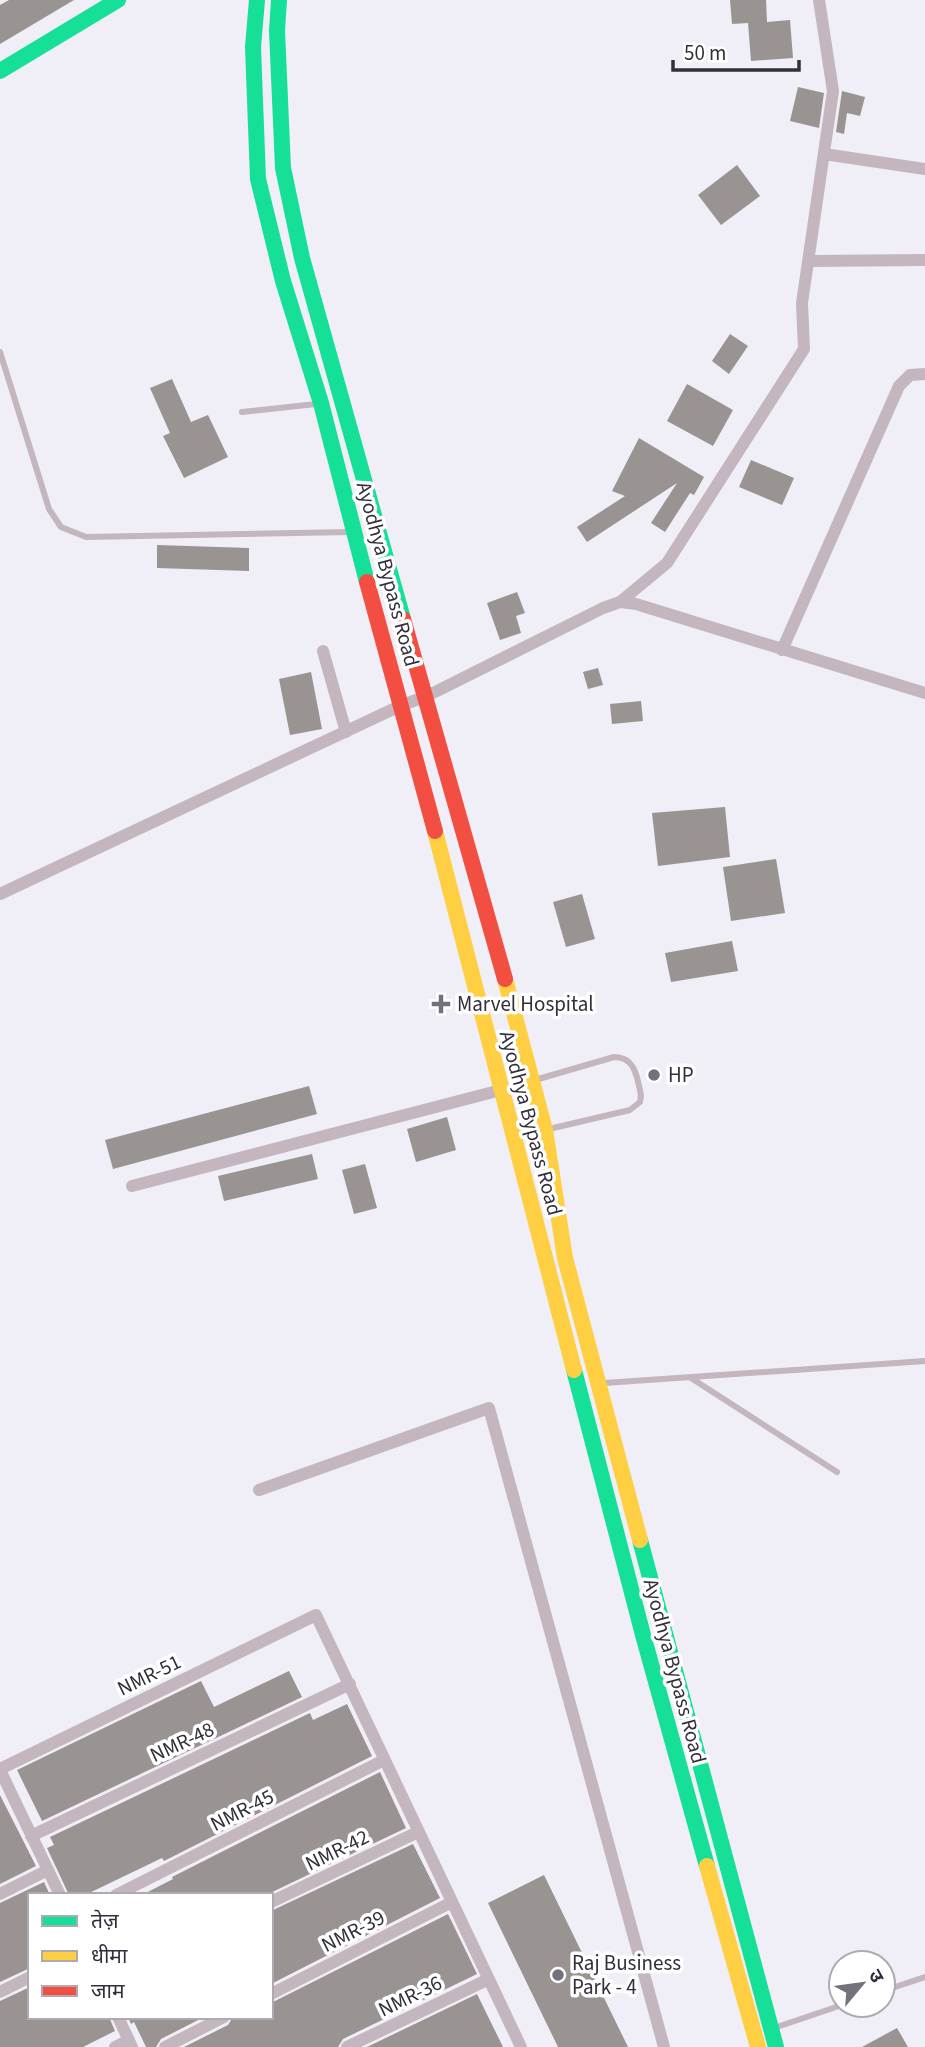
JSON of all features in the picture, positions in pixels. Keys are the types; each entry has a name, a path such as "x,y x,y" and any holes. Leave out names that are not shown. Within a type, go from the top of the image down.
{"main road":[{"path":"0,71 118,0"},
{"name":"Ayodhya Bypass Road","path":"257,0 253,47 258,179 283,281 321,403 353,532 402,705 643,1635 757,2047"},
{"name":"Ayodhya Bypass Road","path":"279,0 277,31 283,168 302,258 533,1081 545,1130 565,1258 773,2038"},
{"path":"501,1090 533,1081"},
{"path":"514,1138 545,1130"}],"street":[{"path":"0,894 402,705 425,697 603,607 620,602 667,564 803,349 802,303 833,91 819,0"},
{"path":"824,154 925,169"},
{"path":"808,261 925,260"},
{"path":"782,650 899,386 910,375 925,374"},
{"path":"620,602 636,604 925,693"},
{"path":"323,651 346,732"},
{"path":"132,1186 501,1090"},
{"path":"259,1490 489,1408 664,2047"},
{"name":"NMR-51","path":"0,1770 316,1615 350,1684"},
{"path":"350,1684 521,2047"},
{"name":"NMR-48","path":"31,1836 350,1684"},
{"name":"NMR-45","path":"120,1893 384,1760"},
{"path":"0,1770 4,1790 31,1836 59,1893"},
{"name":"NMR-42","path":"273,1901 418,1832"},
{"path":"0,1894 48,1870"},
{"name":"NMR-39","path":"273,1993 452,1902"},
{"path":"0,1992 28,1978"},
{"name":"NMR-36","path":"347,2047 489,1979"},
{"path":"115,2047 131,2044 119,2019"},
{"path":"165,2047 220,2019"},
{"path":"757,2047 773,2038"}],"lane":[{"path":"0,352 49,509 61,527 86,537 353,532"},
{"path":"242,412 321,403"},
{"path":"533,1081 620,1057 635,1070 642,1095 640,1102 631,1110 545,1130"},
{"path":"598,1383 925,1361"},
{"path":"689,1377 837,1472"},
{"path":"897,1986 925,1977"},
{"path":"773,2038 827,2012"}],"building":[{"path":"9,0 74,0 0,44 0,5"},
{"path":"730,0 766,0 767,22 790,20 793,58 751,61 748,23 732,24"},
{"path":"798,87 824,93 819,128 790,121"},
{"path":"842,91 865,97 860,116 847,113 844,134 836,132"},
{"path":"737,165 760,196 721,225 698,195"},
{"path":"730,334 748,346 729,374 712,361"},
{"path":"172,379 191,422 208,415 228,457 184,478 163,436 170,433 150,388"},
{"path":"687,384 733,410 713,446 667,421"},
{"path":"639,438 704,477 694,495 690,493 665,532 651,523 677,483 587,542 577,527 625,496 612,491"},
{"path":"751,460 794,478 782,505 739,487"},
{"path":"157,545 249,548 249,571 157,568"},
{"path":"517,592 525,613 516,616 521,633 500,640 487,603"},
{"path":"598,668 603,685 588,689 583,672"},
{"path":"311,672 322,729 290,735 279,679"},
{"path":"641,701 643,721 612,724 610,704"},
{"path":"725,807 730,857 658,866 652,813"},
{"path":"776,859 785,913 731,921 723,867"},
{"path":"582,894 595,939 566,947 553,902"},
{"path":"732,941 738,971 671,982 665,953"},
{"path":"309,1086 317,1114 113,1169 105,1140"},
{"path":"447,1117 456,1150 416,1162 407,1129"},
{"path":"312,1154 318,1179 224,1201 218,1176"},
{"path":"365,1164 377,1208 354,1214 342,1170"},
{"path":"289,1671 302,1697 42,1821 17,1770 201,1681 214,1707"},
{"path":"347,1704 372,1756 164,1861 162,1858 89,1893 68,1893 47,1848 54,1845 50,1837 310,1713 313,1720"},
{"path":"380,1772 406,1828 270,1893 146,1893 173,1879 172,1877"},
{"path":"0,1795 36,1866 0,1884"},
{"path":"413,1844 440,1898 273,1983 273,1910"},
{"name":"Raj Business Park - 4","path":"544,1875 628,2047 558,2047 488,1903"},
{"path":"44,1882 49,1893 28,1893 28,1969 0,1982 0,1903"},
{"path":"448,1914 477,1974 343,2039 338,2047 184,2047 228,2025 232,2019 273,2019 273,2002"},
{"path":"28,1988 28,2019 110,2019 115,2031 83,2047 0,2047 0,2001"},
{"path":"477,1994 503,2047 367,2047"},
{"path":"129,2019 200,2019 161,2039 156,2047 146,2047 134,2022 131,2024"},
{"path":"897,2028 908,2047 862,2047"}],"traffic: fast":[{"path":"0,71 118,0"},
{"path":"257,0 253,47 258,179 283,281 321,403 367,582"},
{"path":"279,0 277,31 283,168 302,258 403,619"},
{"path":"574,1370 707,1866"},
{"path":"640,1540 776,2047"}],"traffic: slow":[{"path":"435,831 574,1370"},
{"path":"505,979 545,1130 565,1258 640,1540"},
{"path":"707,1866 758,2047"}],"traffic: jam":[{"path":"367,582 435,831"},
{"path":"403,619 505,979"}],"place":[{"name":"Marvel Hospital","path":"441,1004"},
{"name":"HP","path":"654,1075"},
{"name":"Raj Business Park - 4","path":"558,1975"}]}
